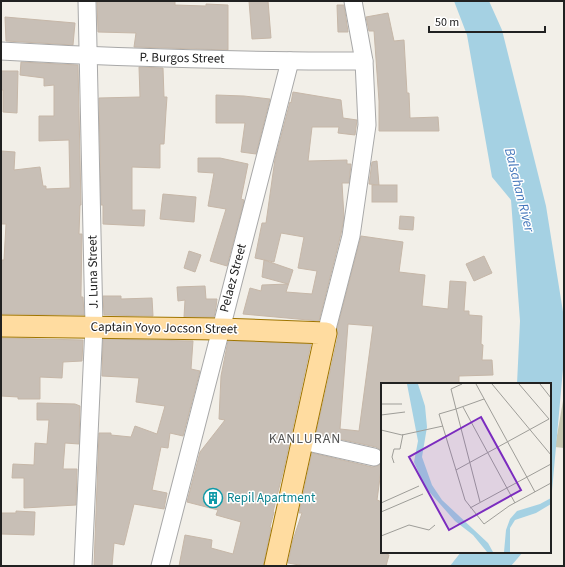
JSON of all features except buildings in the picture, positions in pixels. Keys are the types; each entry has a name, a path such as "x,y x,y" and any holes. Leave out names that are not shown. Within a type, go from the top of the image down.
{"main road":[{"name":"Captain Yoyo Jocson Street","path":"1,326 94,326 326,333"},
{"path":"275,566 326,333"}],"street":[{"name":"J. Luna Street","path":"83,566 94,326 87,1"},
{"path":"326,333 351,236 367,125 364,61 353,1"},
{"name":"P. Burgos Street","path":"1,51 88,56 290,61 364,61"},
{"name":"Pelaez Street","path":"160,566 290,61"},
{"path":"303,441 374,457"}],"shaded area":[{"path":"564,395 564,448 555,447"}],"water":[{"name":"Balsahan River","path":"454,1 489,1 502,30 546,206 564,318 564,358 551,502 551,383 517,383 520,321 511,200 492,177 467,35"},
{"path":"460,553 522,553 511,566 450,566"}],"place":[{"name":"Repil Apartment","path":"213,498"}],"district":[{"name":"KANLURAN","path":"305,439"}]}
